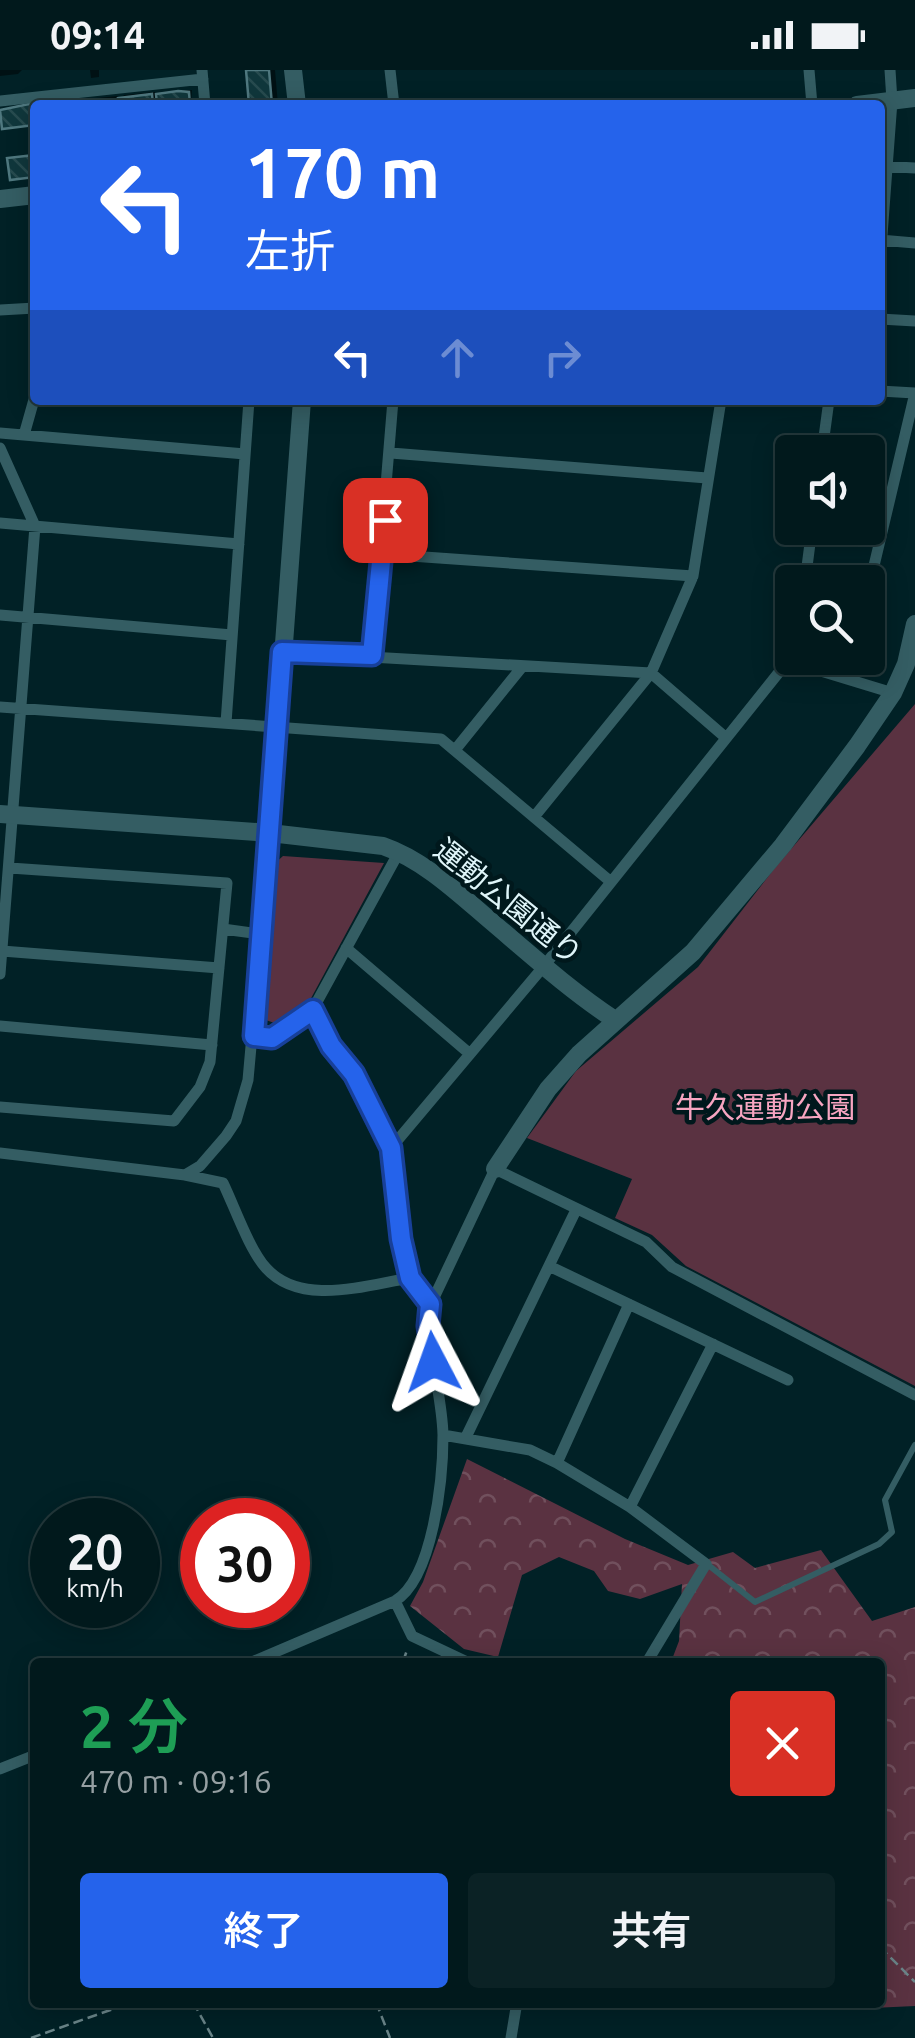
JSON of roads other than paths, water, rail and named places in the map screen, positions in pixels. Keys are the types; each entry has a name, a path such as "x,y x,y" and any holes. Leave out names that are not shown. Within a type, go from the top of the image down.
{"street":[{"path":"293,70 296,100"},
{"path":"390,70 393,100"},
{"path":"809,70 812,100"},
{"path":"885,158 892,101 890,70"},
{"path":"0,101 203,74 205,100"},
{"path":"885,102 915,98"},
{"path":"885,166 915,168"},
{"path":"0,199 30,196"},
{"path":"885,240 915,243"},
{"path":"0,310 30,308"},
{"path":"885,319 915,321"},
{"path":"874,565 915,393 885,391"},
{"path":"24,435 32,405"},
{"path":"226,723 249,405"},
{"path":"185,1175 213,1153 236,1120 248,1080 302,405"},
{"path":"372,655 394,405"},
{"path":"534,817 651,673 693,576 720,405"},
{"path":"824,435 828,405"},
{"path":"0,433 245,454"},
{"path":"0,448 35,526 7,815 0,972"},
{"path":"390,452 707,478"},
{"path":"0,523 239,544"},
{"path":"382,554 693,576"},
{"path":"0,615 232,636"},
{"path":"261,1658 408,1594 434,1530 443,1435 428,1326 430,1304 495,1169 548,1089 615,1020 674,972 716,927 837,773 893,693 906,664 915,624"},
{"path":"282,652 651,673 725,737"},
{"path":"455,750 522,667"},
{"path":"391,1148 544,966 776,675"},
{"path":"836,675 893,693"},
{"path":"0,707 441,739 611,882"},
{"name":"運動公園通り","path":"7,815 270,833 364,842 399,852 464,898 615,1020"},
{"path":"254,1036 272,1038 313,1010 399,852"},
{"path":"0,1107 174,1121 200,1087 210,1062 227,884 6,873"},
{"path":"223,928 260,934"},
{"path":"346,948 470,1054"},
{"path":"2,951 219,968"},
{"path":"313,1010 331,1046 354,1074 391,1148 401,1239 410,1278 430,1304"},
{"path":"0,1026 212,1045"},
{"path":"0,1153 223,1183 263,1266 286,1282 328,1291 410,1278"},
{"path":"495,1169 646,1242 672,1267 915,1394"},
{"path":"466,1437 576,1210"},
{"path":"548,1266 788,1380"},
{"path":"558,1463 629,1304"},
{"path":"630,1507 713,1344"},
{"path":"443,1435 530,1450 558,1463 630,1507 706,1564 648,1658"},
{"path":"394,1601 412,1636 459,1658"},
{"path":"0,1768 30,1757"},
{"path":"512,2038 516,2008"}],"lane":[{"path":"706,1564 755,1602 879,1544 892,1532 885,1500 915,1445"}],"park label":[{"name":"牛久運動公園","path":"765,1108"}]}
